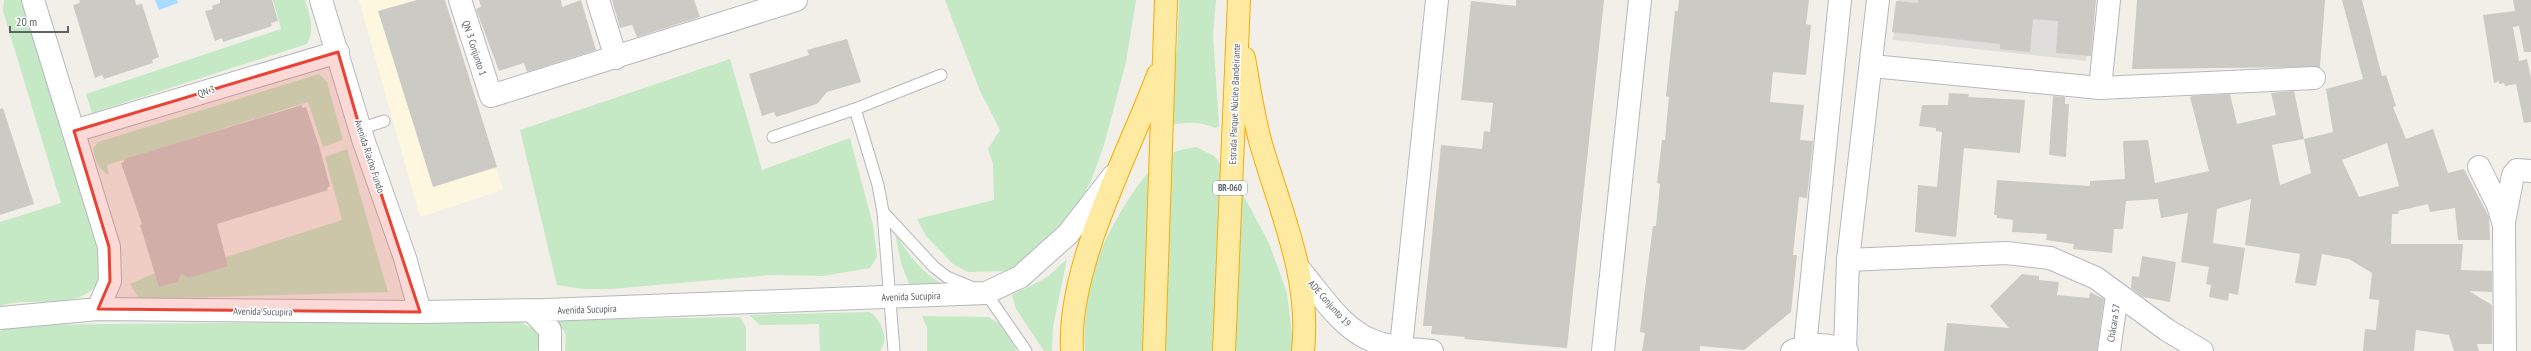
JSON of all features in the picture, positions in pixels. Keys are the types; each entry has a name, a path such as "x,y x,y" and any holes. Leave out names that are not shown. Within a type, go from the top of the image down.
{"highway":[{"path":"1154,351 1166,0"},
{"name":"Estrada Parque Núcleo Bandeirante","path":"1224,351 1239,0"},
{"path":"1237,25 1261,143 1299,269 1304,296 1303,351"},
{"path":"1072,351 1077,288 1097,226 1164,57"}],"street":[{"path":"33,0 109,246 110,281 98,309"},
{"name":"Avenida Riacho Fundo","path":"321,0 338,52 360,129 405,258 420,312"},
{"name":"QN 3 Conjunto 1","path":"460,0 490,96 616,58"},
{"path":"598,0 616,58 739,8 796,0"},
{"path":"1401,349 1437,0"},
{"path":"1603,351 1640,0"},
{"path":"1840,0 1798,348 1826,344 1846,351 1848,260 1872,66 1878,0"},
{"path":"2100,88 2109,0"},
{"name":"QN 3","path":"74,131 338,52"},
{"path":"1872,66 2100,88 2314,78"},
{"name":"Avenida Sucupira","path":"0,318 98,309 420,312 532,311 986,293 1020,277 1068,234 1121,166"},
{"path":"2479,167 2498,205 2504,225"},
{"path":"2506,351 2504,225 2513,175 2518,170 2531,171"},
{"path":"1848,260 2006,253 2050,258 2075,267 2096,278 2117,295 2167,330 2202,351"},
{"name":"ADE Conjunto 19","path":"1299,269 1344,321 1372,340 1401,349 1432,351"},
{"name":"Chácara 57","path":"2109,351 2117,295"},
{"path":"532,311 550,330 550,351"}],"lane":[{"path":"773,137 855,109 941,75"},
{"path":"855,109 878,184 883,212 886,266 894,351"},
{"path":"360,129 384,121"},
{"path":"883,212 934,267 947,277 986,293 1026,351"}],"highlighted area":[{"path":"338,52 363,139 420,312 98,309 110,281 109,247 74,131"}],"shaded area":[{"path":"359,0 445,0 503,190 420,217"},
{"path":"1897,0 2092,0 2086,61 1893,40"}],"green space":[{"path":"4,0 24,0 99,244 102,265 98,281 89,292 76,298 62,301 13,303 0,306 0,222 61,203 3,11"},
{"path":"273,0 305,0 311,22 311,33 307,44 92,113 86,94 281,29"},
{"path":"945,0 1136,0 1126,62 1104,145 1091,181 1079,204 1038,254 1006,271 968,272 953,264 926,236 917,219 994,200 993,164 988,149 1000,130 980,91"},
{"path":"1179,0 1216,0 1213,34 1219,126 1216,128 1209,125 1180,123 1157,128 1177,51"},
{"path":"730,59 762,170 850,138 873,225 877,257 870,268 823,276 772,275 610,289 584,289 557,285 520,130"},
{"path":"319,74 327,82 343,140 323,147 308,102 107,165 109,175 102,170 96,161 93,149 98,142"},
{"path":"1196,147 1214,156 1240,189 1269,243 1287,293 1294,351 1085,351 1087,304 1091,280 1103,246 1118,216 1138,185 1160,161 1170,154"},
{"path":"347,149 388,292 142,299 138,297 130,284 150,275 219,255 226,257 342,220 325,157"},
{"path":"895,233 918,265 925,272 950,288 912,291 901,263"},
{"path":"1067,259 1053,326 1052,351 1044,351 1016,309 1012,295 1046,278"},
{"path":"870,312 878,320 883,330 884,341 880,351 820,351 819,324 760,325 749,315"},
{"path":"922,316 988,317 1002,325 1017,351 927,351 927,328"},
{"path":"740,317 746,327 746,351 565,351 566,335 556,318 569,320"},
{"path":"517,320 535,330 541,341 537,351 0,351 0,331 15,325"}],"water":[{"path":"155,0 177,0 178,3 159,10"}],"building":[{"path":"79,0 135,0 136,5 142,4 159,57 152,60 153,63 104,79 102,75 95,78 73,5 80,3"},
{"path":"220,0 272,0 278,21 271,23 272,26 223,42 222,38 215,41 205,11 213,9 212,6 220,3"},
{"path":"417,0 445,0 497,167 433,187 378,11"},
{"path":"479,0 561,0 562,7 581,0 596,50 527,72 524,63 499,71 476,9 481,7"},
{"path":"612,0 694,0 700,17 637,37 632,25 620,28"},
{"path":"1516,0 1604,0 1567,348 1464,339 1465,337 1431,334 1432,326 1423,326 1441,145 1482,149 1484,131 1490,132 1493,103 1461,100 1471,1 1516,6"},
{"path":"1679,0 1809,0 1806,24 1811,25 1806,75 1773,72 1770,102 1804,105 1800,140 1813,141 1807,198 1799,197 1793,255 1797,255 1791,312 1744,350 1700,346 1700,351 1642,351 1645,333 1640,332 1653,226 1656,226 1660,184 1657,183 1662,140 1665,140 1669,97 1666,96 1675,11 1678,11"},
{"path":"1918,0 2096,0 2091,56 2056,53 2058,21 2033,19 2030,52 2000,49 2000,44 1892,32 1896,1 1918,3"},
{"path":"2137,0 2325,0 2320,67 2132,69"},
{"path":"2342,0 2362,0 2382,76 2386,75 2396,106 2393,107 2406,139 2433,129 2448,173 2464,169 2489,217 2490,240 2458,240 2455,208 2430,212 2428,204 2398,211 2399,214 2392,214 2391,244 2463,244 2461,270 2492,271 2492,292 2469,291 2492,305 2492,344 2477,344 2479,351 2454,351 2449,335 2416,330 2414,351 2363,351 2365,329 2376,330 2379,300 2369,299 2372,273 2349,259 2322,254 2316,286 2295,283 2300,254 2245,245 2251,199 2217,209 2213,243 2245,248 2238,295 2229,293 2228,301 2209,297 2211,285 2206,284 2209,267 2181,262 2188,213 2161,218 2158,199 2126,201 2123,229 2114,229 2112,253 2073,249 2074,244 2046,240 2047,234 2012,232 2013,220 1997,218 1997,215 1994,215 1997,180 2090,186 2090,181 2125,179 2123,141 2148,140 2155,183 2209,171 2190,97 2230,94 2237,124 2276,115 2271,93 2294,91 2304,139 2333,132 2326,89 2363,79","holes":["2304,139 2311,173 2280,185 2272,145","2387,143 2399,186 2359,197 2342,160"]},
{"path":"2513,0 2531,0 2531,52 2524,52 2519,26 2513,27 2519,61 2527,59 2531,78 2531,122 2524,123 2516,84 2505,86 2504,83 2499,84 2499,81 2494,83 2483,15 2515,11"},
{"path":"847,39 861,82 827,92 817,104 776,117 774,112 762,116 749,74 809,55 807,50"},
{"path":"1949,93 1969,94 1968,97 2025,100 2020,153 1964,148 1956,237 1915,232 1918,185 1937,187 1942,132 1936,131 1936,128 1919,126 1922,105 1948,105"},
{"path":"2053,96 2065,97 2065,104 2069,104 2066,157 2049,155"},
{"path":"302,105 302,108 306,107 319,146 330,186 327,188 328,190 217,224 228,266 190,278 181,274 178,282 159,287 140,225 142,224 121,163 124,162 124,159"},
{"path":"3,108 34,204 0,215 0,109"},
{"path":"2142,256 2176,262 2170,302 2143,297 2131,288 2132,276 2139,277"},
{"path":"2022,274 2039,276 2039,280 2059,282 2057,295 2089,298 2090,292 2104,299 2097,351 1944,351 1947,323 2009,328 1990,306"}]}
